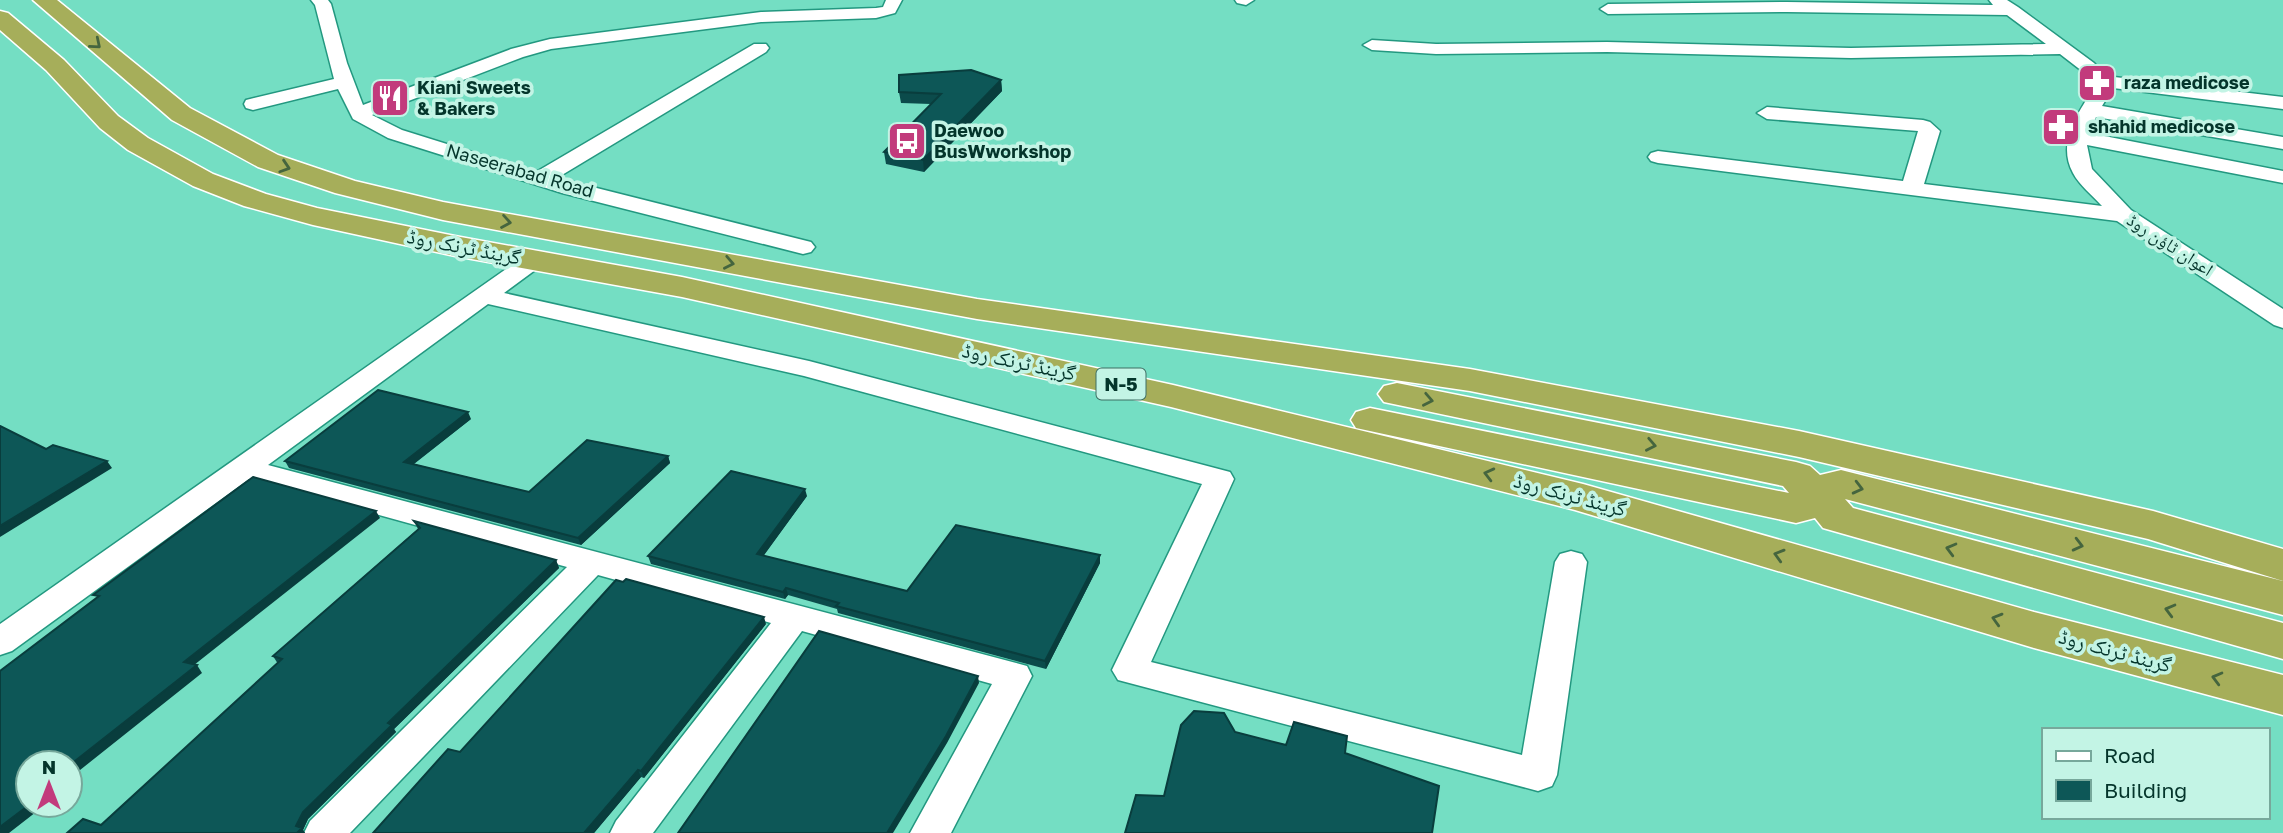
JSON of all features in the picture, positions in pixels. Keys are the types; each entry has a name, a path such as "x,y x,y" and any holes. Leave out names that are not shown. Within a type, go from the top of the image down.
{"highway":[{"name":"گرینڈ ٹرنک روڈ","path":"44,0 181,114 268,161 443,211 977,309 1470,380 1745,433 2153,526 2283,565"},
{"name":"گرینڈ ٹرنک روڈ","path":"0,18 55,65 109,122 138,144 203,180 255,200 313,216 682,287 1173,396 1583,498 2034,630 2283,695"},
{"path":"977,309 1797,475 1809,486 1811,496 1809,505 1796,509 1434,432 1268,400 1173,396"},
{"path":"2283,598 1841,484 1827,487 1823,494 1825,502 1838,518 2283,641"}],"street":[{"path":"319,0 323,4 345,82 358,113 505,57 550,44 761,17 876,13 889,9 894,0"},
{"path":"1608,9 2004,5 2088,68 2105,86 2078,137 2283,177"},
{"path":"706,23 718,8"},
{"path":"1372,45 1436,49 1607,47 1851,53 1948,49 2064,49"},
{"path":"540,179 760,48"},
{"path":"2100,81 2283,103"},
{"path":"253,104 345,82"},
{"path":"2090,110 2283,143"},
{"name":"Naseerabad Road","path":"358,113 380,128 457,155 803,247"},
{"path":"1767,113 1923,126 1930,131 1912,187"},
{"name":"اعوان ٹاؤن روڈ","path":"2078,137 2082,171 2123,215 2283,320"},
{"path":"1658,157 2123,215"},
{"path":"0,642 534,260"},
{"path":"484,296 809,369 1219,480 1130,670 1538,775 1572,562"},
{"path":"244,468 1014,676 930,833"},
{"path":"324,833 591,562"},
{"path":"630,833 794,617"}],"building":[{"path":"971,70 1001,80 923,160 884,152 941,94 899,92 899,75"},
{"path":"378,390 468,412 404,462 529,492 587,440 668,456 578,538 285,461"},
{"path":"0,426 46,449 53,445 107,461 0,526"},
{"path":"731,471 805,489 757,554 907,591 956,525 1100,555 1045,661 836,606 839,603 786,588 783,592 648,556"},
{"path":"253,477 376,511 184,662 197,665 84,754 84,749 14,749 14,816 0,827 0,671 99,596 93,595"},
{"path":"414,521 556,560 388,723 392,725 303,812 296,826 302,828 297,833 67,833 83,819 101,825 282,659 273,656 420,528"},
{"path":"626,579 764,617 641,771 638,770 584,833 373,833 448,749 460,752 616,580 623,582"},
{"path":"819,631 978,676 946,736 887,833 678,833"},
{"path":"1194,711 1224,713 1235,732 1286,745 1294,722 1347,736 1345,753 1439,786 1432,833 1125,833 1136,795 1164,796 1181,725"}],"place":[{"name":"raza medicose","path":"2097,83"},
{"name":"Kiani Sweets & Bakers","path":"390,98"},
{"name":"shahid medicose","path":"2061,127"},
{"name":"Daewoo BusWworkshop","path":"907,141"}]}
